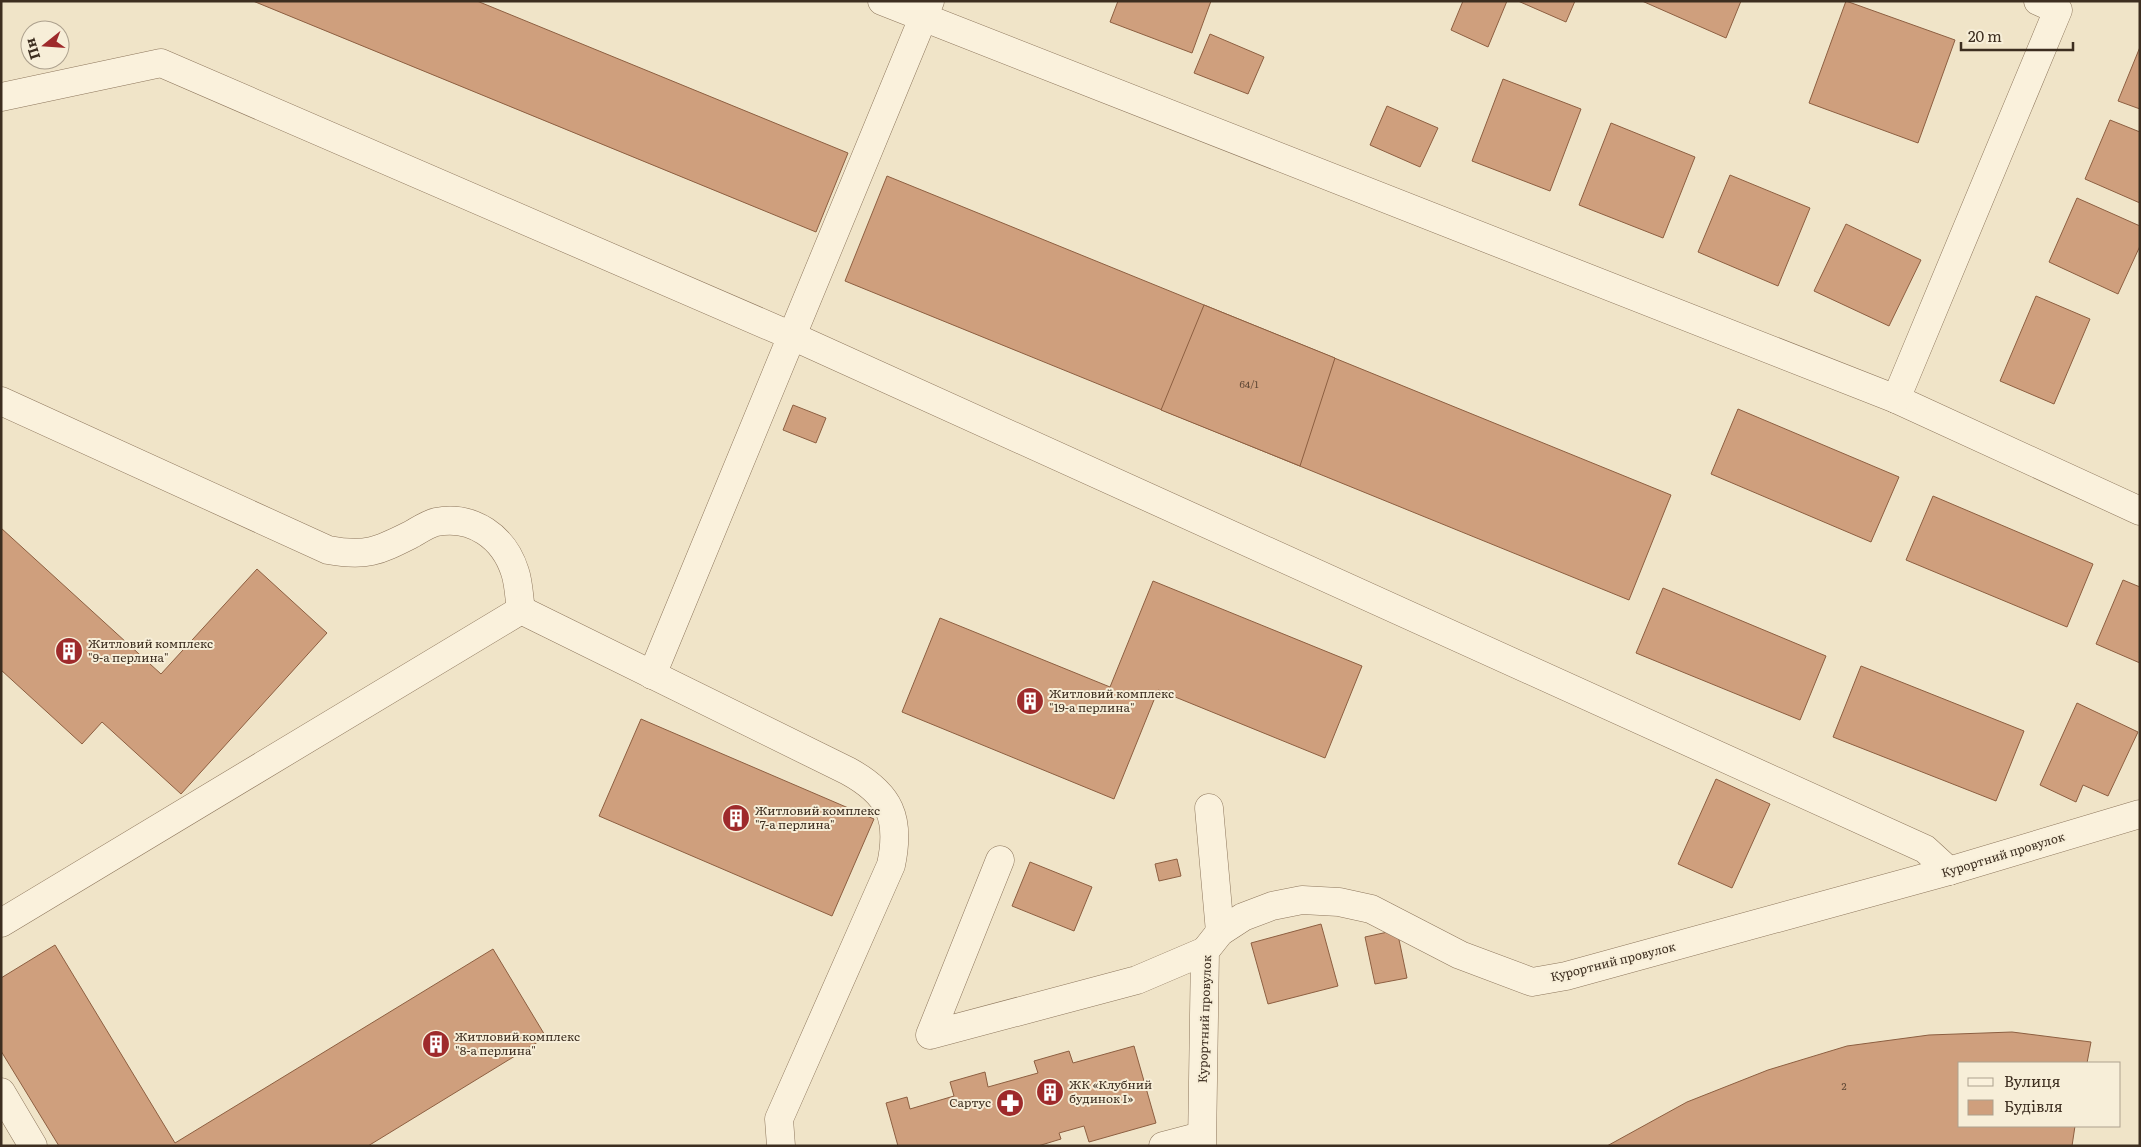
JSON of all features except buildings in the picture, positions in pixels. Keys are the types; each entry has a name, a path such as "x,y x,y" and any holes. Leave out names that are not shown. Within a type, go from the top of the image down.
{"street":[{"path":"882,1 927,10 1896,399 2140,512"},
{"path":"1896,399 2058,10 2038,1"},
{"path":"652,675 927,10"},
{"path":"1,98 161,63 792,336 1925,849 1949,871"},
{"path":"1,401 328,550 352,554 379,550 435,522 461,521 485,530 504,548 515,573 521,610"},
{"path":"521,610 868,782 883,799 893,820 896,842 891,865 779,1119 781,1146"},
{"path":"1,923 521,610"},
{"path":"1000,860 930,1035 1137,980 1213,942 1209,808"},
{"name":"Курортний провулок","path":"1202,1141 1213,942 1244,917 1272,906 1302,900 1339,902 1371,909 1460,955 1532,982 1566,976 1949,871 2140,814"},
{"path":"1,1092 33,1146"},
{"path":"1164,1146 1202,1141"}],"place":[{"name":"Житловий комплекс \"9-а перлина\"","path":"69,651"},
{"name":"Житловий комплекс \"19-а перлина\"","path":"1030,701"},
{"name":"Житловий комплекс \"7-а перлина\"","path":"736,818"},
{"name":"Житловий комплекс \"8-а перлина\"","path":"436,1044"},
{"name":"ЖК «Клубний будинок I»","path":"1050,1092"},
{"name":"Сартус","path":"1010,1103"}]}
